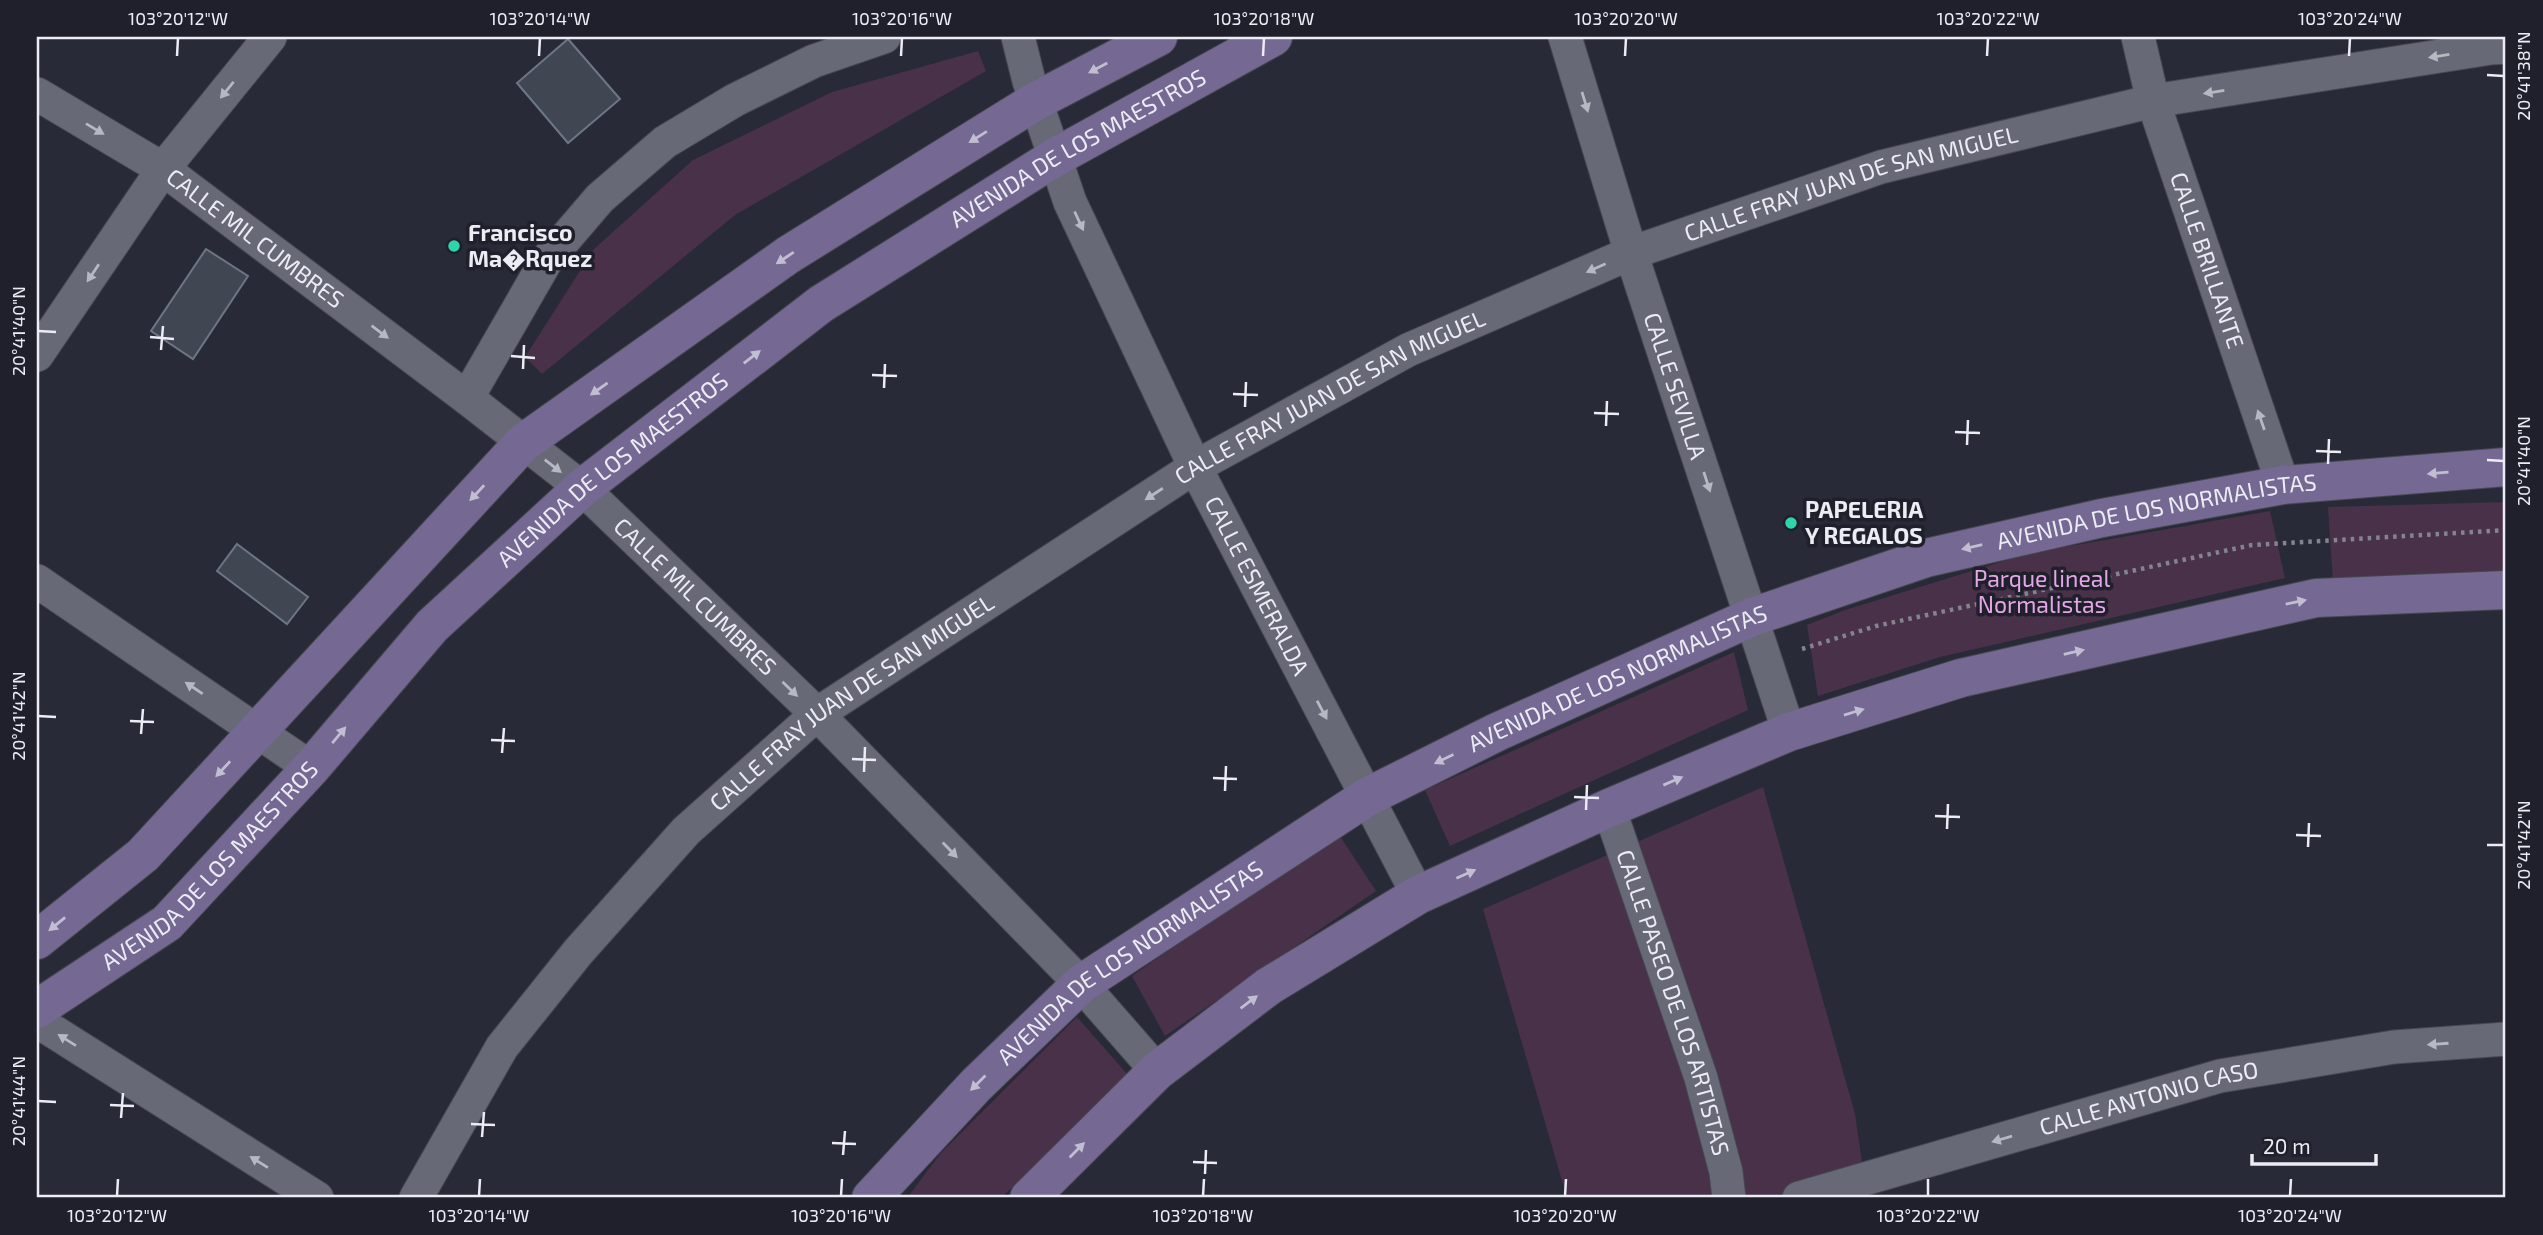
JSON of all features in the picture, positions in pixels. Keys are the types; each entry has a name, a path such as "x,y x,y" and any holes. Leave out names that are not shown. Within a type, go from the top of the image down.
{"street":[{"path":"37,355 163,169 270,37"},
{"path":"467,398 546,261 600,198 656,150 735,100 814,61 884,37"},
{"name":"CALLE ESMERALDA","path":"1018,37 1070,202 1195,467 1418,895"},
{"path":"37,940 143,855 523,443 788,256 1036,101 1158,37"},
{"name":"AVENIDA DE LOS MAESTROS","path":"37,1009 167,923 311,768 432,626 582,488 821,304 1054,158 1273,37"},
{"name":"CALLE SEVILLA","path":"1565,37 1631,253 1789,732"},
{"name":"CALLE BRILLANTE","path":"2138,37 2153,101 2283,485"},
{"name":"CALLE FRAY JUAN DE SAN MIGUEL","path":"416,1198 502,1047 578,952 686,831 817,714 1195,467 1408,350 1631,253 1881,167 2153,101 2506,47"},
{"name":"CALLE MIL CUMBRES","path":"37,94 163,169 582,488 817,714 1081,984 1157,1071"},
{"name":"AVENIDA DE LOS NORMALISTAS","path":"871,1198 976,1085 1081,984 1367,797 1497,732 1752,617 1926,558 2102,518 2283,485 2506,467"},
{"path":"37,581 311,768"},
{"path":"1029,1198 1157,1071 1269,986 1418,895 1609,808 1789,732 1961,678 2316,598 2506,590"},
{"name":"CALLE PASEO DE LOS ARTISTAS","path":"1609,808 1701,1078 1726,1172 1729,1198"},
{"path":"37,1021 317,1198"},
{"name":"CALLE ANTONIO CASO","path":"1800,1198 2220,1076 2394,1047 2506,1039"}],"green space":[{"path":"978,51 986,71 735,215 542,374 525,357 594,249 693,160 832,92"},
{"path":"2506,502 2506,575 2333,582 2328,507"},
{"name":"Parque lineal Normalistas","path":"2270,511 2285,578 1940,657 1818,696 1807,625 1845,610 2030,553"},
{"path":"1734,652 1748,710 1450,846 1425,790"},
{"path":"1763,787 1855,1114 1867,1198 1567,1198 1483,909"},
{"path":"1338,833 1376,891 1165,1036 1132,976"},
{"path":"1077,1017 1128,1075 1001,1198 907,1198 941,1153"}],"building":[{"path":"568,39 620,99 568,143 517,83"},
{"path":"206,249 248,276 193,359 151,331"},
{"path":"237,544 308,597 287,624 217,571"}],"place":[{"name":"Francisco Ma�Rquez","path":"454,246"},
{"name":"PAPELERIA Y REGALOS","path":"1791,523"}]}
